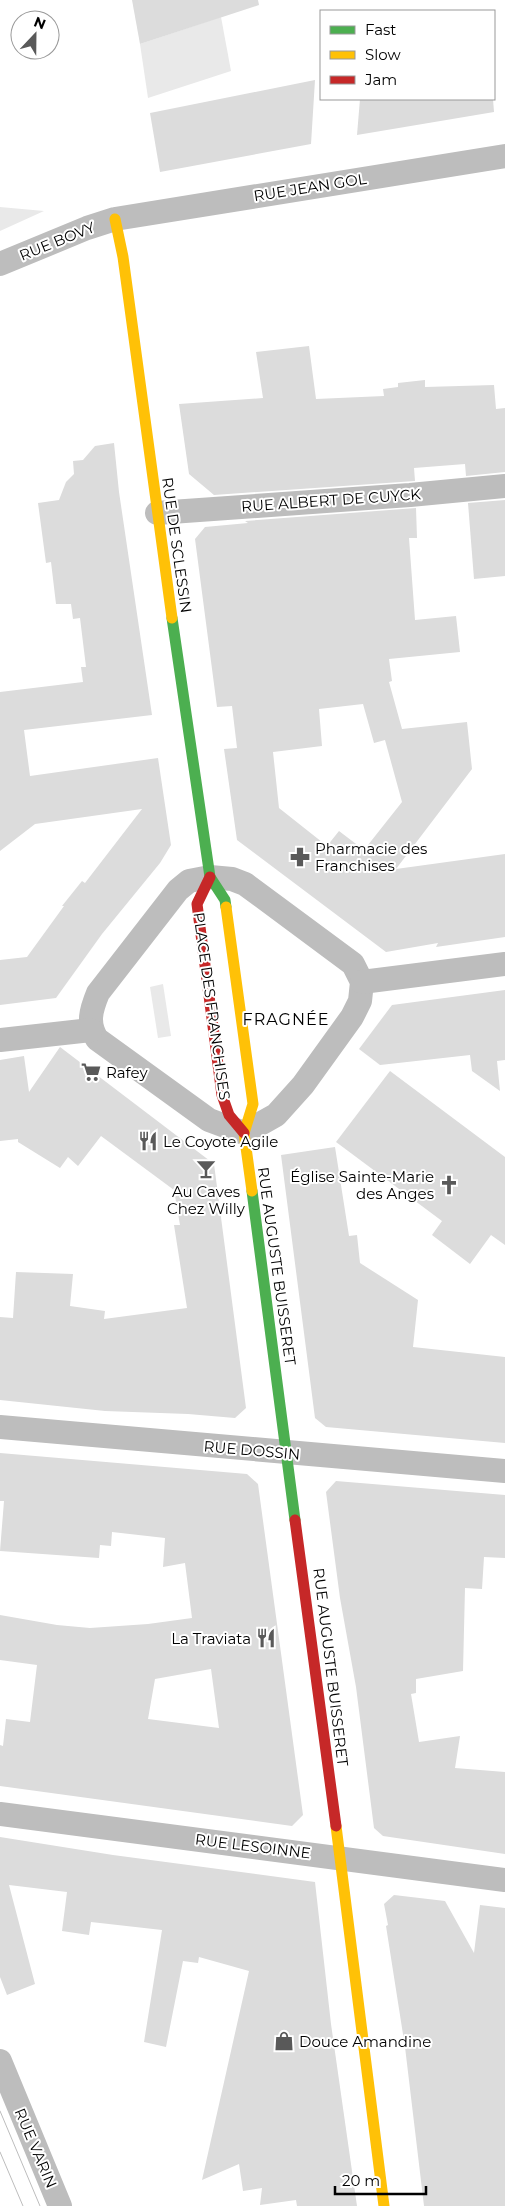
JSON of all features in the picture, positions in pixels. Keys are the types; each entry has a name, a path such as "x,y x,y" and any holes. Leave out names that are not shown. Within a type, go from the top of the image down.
{"street":[{"name":"RUE JEAN GOL","path":"115,219 505,156"},
{"name":"RUE BOVY","path":"0,264 87,228 115,219"},
{"name":"RUE DE SCLESSIN","path":"115,219 124,257 157,513 210,876"},
{"name":"RUE ALBERT DE CUYCK","path":"157,513 410,495 505,486"},
{"path":"0,1040 91,1030 92,1008 98,993 178,890 189,881 210,876 232,879 245,884 353,964 362,982 360,1001 352,1017 303,1085 276,1115 244,1133"},
{"name":"PLACE DES FRANCHISES","path":"210,876 225,900 253,1104 244,1133"},
{"name":"PLACE DES FRANCHISES","path":"210,876 197,904 203,958 222,1096 229,1115 244,1133"},
{"path":"362,982 505,964"},
{"name":"PLACE DES FRANCHISES","path":"91,1030 97,1039 209,1120 244,1133"},
{"name":"RUE AUGUSTE BUISSERET","path":"244,1133 340,1857 384,2206"},
{"name":"RUE DOSSIN","path":"0,1427 505,1471"},
{"name":"RUE LESOINNE","path":"0,1814 505,1880"},
{"name":"RUE VARIN","path":"0,2061 60,2206"}],"shaded area":[{"path":"221,17 231,71 148,98 140,44"},
{"path":"0,207 44,211 0,231"},
{"path":"163,984 171,1036 158,1038 150,987"}],"building":[{"path":"132,0 258,0 259,5 140,44"},
{"path":"315,80 311,144 160,172 150,113"},
{"path":"360,100 493,100 494,112 357,135"},
{"path":"309,346 316,399 384,396 383,389 398,387 398,383 425,380 425,387 494,385 496,409 505,408 505,472 466,476 465,464 414,468 415,481 214,495 189,474 179,404 263,398 256,352"},
{"path":"114,443 119,492 152,715 24,730 30,776 158,758 171,845 160,863 102,934 56,998 0,1005 0,960 27,957 64,906 62,906 82,881 85,883 142,809 35,824 0,851 0,692 83,682 81,667 86,667 80,618 73,619 71,604 56,604 51,562 46,563 38,503 59,500 66,482 74,474 73,461 83,460 95,446"},
{"path":"505,500 505,576 474,579 468,503"},
{"path":"416,508 417,538 409,538 415,620 456,616 460,652 389,659 392,681 389,682 402,729 467,722 472,769 396,869 505,854 505,937 436,947 438,943 386,952 237,840 224,749 237,748 232,706 217,707 195,539 205,527 248,523 245,521","holes":["363,704 374,743 385,740 402,802 364,850 339,831 327,846 279,808 273,752 322,746 319,709"]},
{"path":"505,990 505,1060 497,1061 500,1091 472,1071 470,1055 380,1065 359,1049 392,1005"},
{"path":"60,1047 214,1164 246,1408 235,1418 105,1411 0,1400 0,1317 13,1318 16,1272 73,1274 70,1306 105,1311 104,1319 187,1308 174,1225 180,1225 174,1190 101,1136 78,1166 68,1157 60,1168 18,1142 18,1139 0,1141 0,1060 24,1056 29,1092"},
{"name":"Église Sainte-Marie des Anges","path":"390,1071 505,1157 505,1245 491,1235 470,1264 432,1235 442,1221 336,1142"},
{"path":"335,1147 349,1236 357,1235 360,1263 418,1300 413,1347 505,1357 505,1443 326,1427 315,1418 281,1155"},
{"path":"0,1453 247,1474 258,1484 303,1815 292,1826 0,1786 0,1745 3,1746 6,1719 30,1722 37,1665 0,1660 0,1615 57,1625 90,1628 148,1624 192,1618 185,1563 163,1567 165,1538 112,1532 111,1546 100,1545 99,1558 0,1551 4,1501 0,1501","holes":["211,1669 219,1728 148,1719 155,1679"]},
{"path":"336,1481 505,1495 505,1558 484,1557 482,1589 465,1588 463,1671 416,1679 416,1693 411,1694 419,1742 460,1736 455,1768 505,1772 505,1854 383,1836 374,1828 356,1687 340,1598 326,1492"},
{"path":"0,1837 113,1855 315,1882 331,2024 357,2206 297,2206 296,2200 260,2205 262,2188 243,2191 239,2164 202,2180 249,1971 199,1957 198,1963 183,1961 166,2047 144,2042 162,1930 91,1922 89,1935 62,1931 67,1892 9,1885 35,1984 7,1995 0,1977"},
{"path":"394,1895 445,1901 474,1953 480,1905 505,1908 505,2206 424,2206 405,2047 386,1926 388,1925 384,1904"}],"tram line":[{"path":"0,2111 40,2206"},
{"path":"0,2152 23,2206"}],"traffic: fast":[{"path":"172,618 210,877 225,900 226,907"},
{"path":"252,1191 295,1520"}],"traffic: slow":[{"path":"115,219 123,257 172,618"},
{"path":"226,907 253,1104 244,1133 252,1191"},
{"path":"336,1826 384,2206"}],"traffic: jam":[{"path":"210,877 197,904 222,1095 229,1115 244,1133"},
{"path":"295,1520 336,1826"}],"place":[{"name":"Pharmacie des Franchises","path":"300,857"},
{"name":"Rafey","path":"91,1072"},
{"name":"Le Coyote Agile","path":"148,1141"},
{"name":"Au Caves Chez Willy","path":"206,1169"},
{"name":"Église Sainte-Marie des Anges","path":"449,1185"},
{"name":"La Traviata","path":"266,1638"},
{"name":"Douce Amandine","path":"284,2041"}],"district":[{"name":"FRAGNÉE","path":"286,1019"}]}
